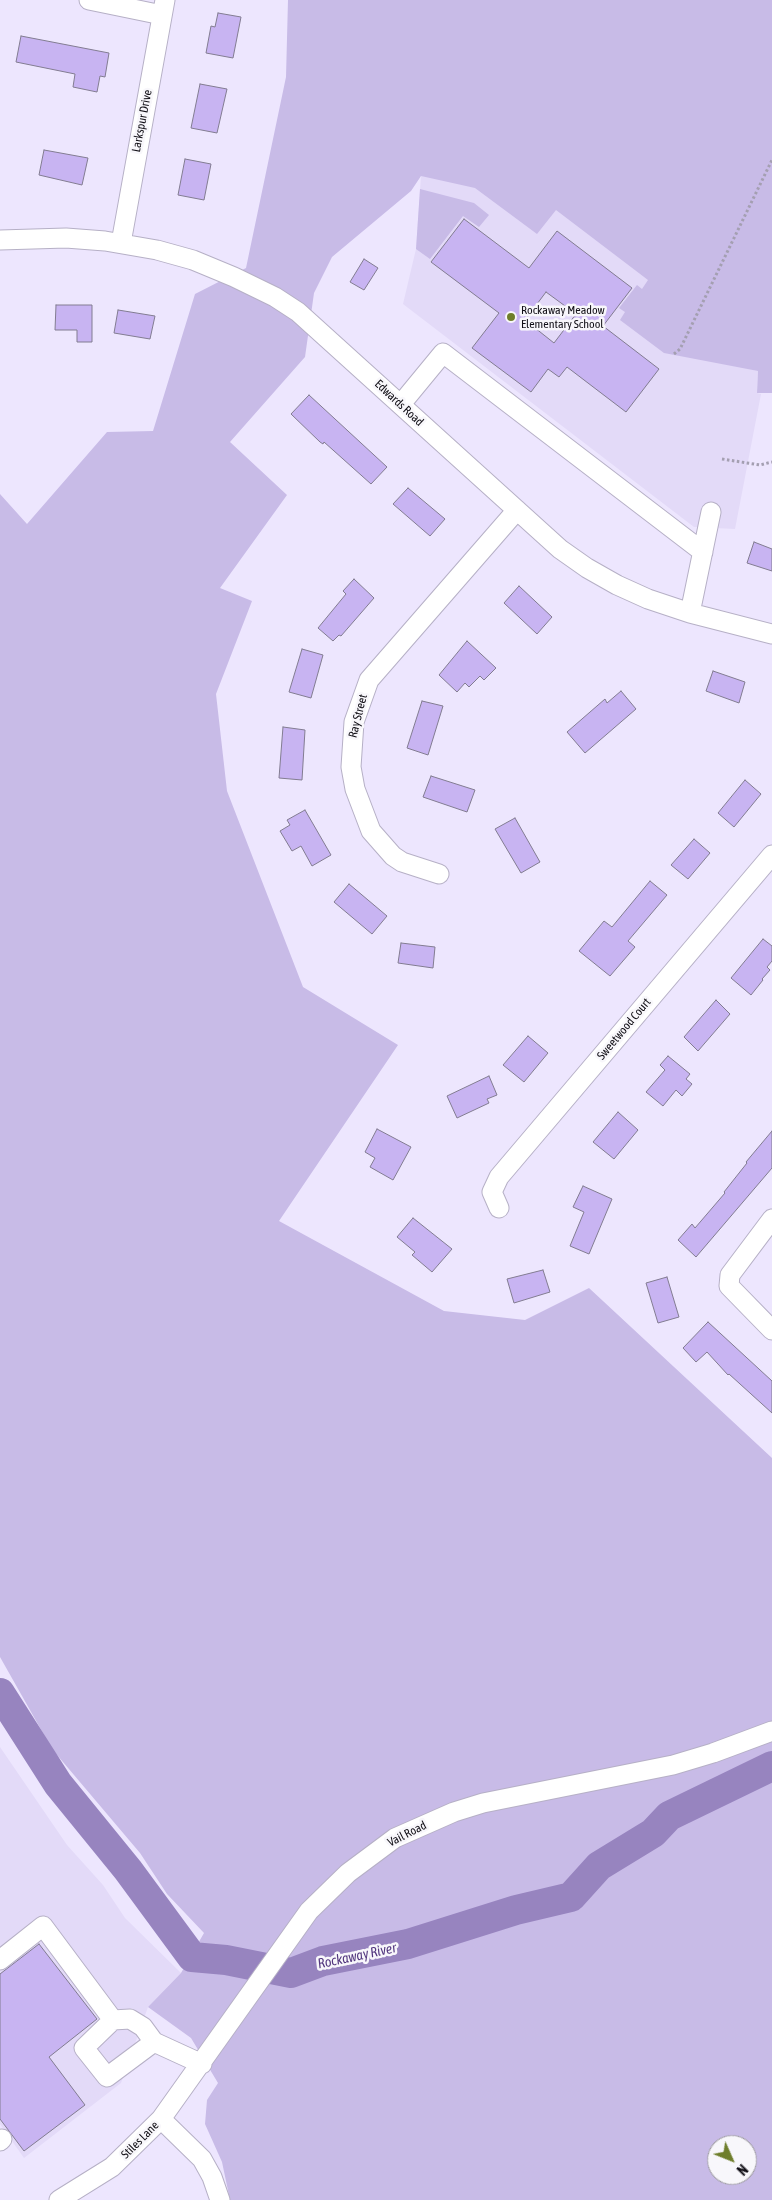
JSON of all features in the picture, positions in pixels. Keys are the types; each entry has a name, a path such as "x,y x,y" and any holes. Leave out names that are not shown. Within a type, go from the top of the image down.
{"street":[{"path":"90,0 164,8"},
{"name":"Larkspur Drive","path":"121,243 164,8"},
{"name":"Edwards Road","path":"0,240 66,238 121,243 193,260 275,297 298,312 560,549 588,568 623,588 690,613 772,634"},
{"path":"401,404 443,353 703,552"},
{"name":"Ray Street","path":"439,874 402,862 393,856 371,831 357,796 351,767 354,722 369,680 517,510"},
{"path":"690,613 711,512"},
{"name":"Sweetwood Court","path":"499,1208 492,1192 499,1177 772,855"},
{"path":"772,1219 730,1275 730,1286 772,1330"},
{"name":"Vail Road","path":"161,2119 202,2064 226,2025 294,1930 331,1888 395,1838 422,1825 483,1803 672,1765 738,1745 772,1731"},
{"path":"0,1960 43,1926 113,2020"},
{"path":"154,2042 107,2077 84,2048 113,2020 130,2019 143,2027 154,2042 202,2064"},
{"name":"Stiles Lane","path":"59,2200 112,2167 161,2119 202,2159 212,2177 220,2200"}],"path":[{"path":"674,354 680,350 772,160"},
{"path":"722,459 760,465 772,462"}],"shaded area":[{"path":"288,0 772,0 772,393 757,393 758,371 664,353 620,320 625,312 619,308 637,285 642,289 648,280 556,210 537,234 475,188 421,176 411,191 332,257 314,293 305,357 230,442 287,495 220,588 252,601 216,694 227,791 303,987 398,1045 279,1221 444,1311 525,1320 589,1288 772,1458 772,2200 230,2200 222,2162 205,2124 207,2100 218,2083 191,2038 148,2007 181,1973 204,1933 167,1894 140,1853 52,1749 0,1657 0,494 27,524 107,432 153,431 195,294 246,268 286,77"},
{"path":"499,68 742,367 758,371 757,393 761,394 735,529 694,527 403,304 416,249 421,176"},
{"path":"420,189 474,203 489,215 479,227 463,216 430,259 416,249"},
{"path":"0,1747 67,1845 103,1885 125,1918 181,1973 148,2007 121,2083 24,2158 0,2124"}],"building":[{"path":"218,13 241,17 233,58 206,53 211,26 215,27"},
{"path":"21,36 109,53 105,77 100,76 97,92 73,87 75,74 16,62"},
{"path":"200,84 227,89 217,133 191,128"},
{"path":"44,150 88,158 82,185 39,175"},
{"path":"185,159 211,164 204,200 178,195"},
{"name":"Rockaway Meadow Elementary School","path":"464,219 529,268 557,231 632,288 603,326 659,369 626,412 567,367 559,377 548,369 531,392 472,348 499,313 431,262","holes":["546,292 576,314 554,343 525,320"]},
{"path":"364,259 378,268 364,290 350,282"},
{"path":"56,305 92,305 92,342 77,342 77,330 55,330"},
{"path":"118,310 155,316 150,339 114,333"},
{"path":"309,395 387,467 371,484 324,442 323,444 320,442 291,414"},
{"path":"408,488 445,519 430,536 393,504"},
{"path":"754,542 772,549 772,571 747,563"},
{"path":"354,579 374,598 341,636 339,635 333,641 318,628 346,594 343,591"},
{"path":"519,586 552,617 537,634 504,603"},
{"path":"467,641 496,668 484,680 480,676 469,687 465,683 457,692 439,675"},
{"path":"302,649 323,655 311,698 289,692"},
{"path":"713,671 745,682 739,703 706,691"},
{"path":"621,691 636,709 585,753 567,732 605,699 607,703"},
{"path":"422,701 443,706 428,755 407,748"},
{"path":"283,727 305,730 302,780 279,778"},
{"path":"431,776 475,790 467,812 423,797"},
{"path":"745,780 761,794 734,827 718,813"},
{"path":"305,810 331,855 312,866 301,846 292,851 280,831 290,825 287,820"},
{"path":"515,818 540,862 521,873 495,829"},
{"path":"694,839 710,853 688,879 671,865"},
{"path":"650,881 667,895 628,941 635,947 610,976 579,951 604,921 612,927"},
{"path":"349,884 387,916 372,934 334,902"},
{"path":"763,939 772,946 772,961 767,967 770,970 751,995 731,978"},
{"path":"401,943 435,947 433,968 398,963"},
{"path":"716,1000 730,1014 698,1051 684,1037"},
{"path":"528,1036 548,1053 524,1082 503,1065"},
{"path":"668,1056 690,1074 686,1079 692,1084 682,1096 676,1090 663,1106 646,1092 665,1070 660,1065"},
{"path":"489,1076 497,1095 487,1099 489,1103 457,1118 447,1096"},
{"path":"618,1112 638,1130 614,1159 593,1142"},
{"path":"377,1129 411,1147 393,1180 370,1167 375,1158 365,1152"},
{"path":"772,1131 772,1168 696,1257 678,1240 692,1224 695,1228 725,1193 746,1162"},
{"path":"583,1186 612,1199 589,1254 570,1246 584,1212 573,1207"},
{"path":"413,1218 452,1249 432,1272 412,1255 415,1252 397,1237"},
{"path":"543,1270 550,1292 514,1303 507,1279"},
{"path":"667,1277 679,1317 658,1323 646,1283"},
{"path":"708,1322 772,1381 772,1413 728,1375 707,1352 696,1362 683,1348"},
{"path":"39,1944 97,2019 49,2057 85,2105 24,2151 0,2119 0,1974"}],"waterway":[{"name":"Rockaway River","path":"0,1693 58,1784 128,1870 192,1957 226,1960 291,1973 323,1961 408,1944 516,1910 571,1897 599,1866 653,1833 669,1816 772,1766"}],"place":[{"name":"Rockaway Meadow Elementary School","path":"511,317"}]}
